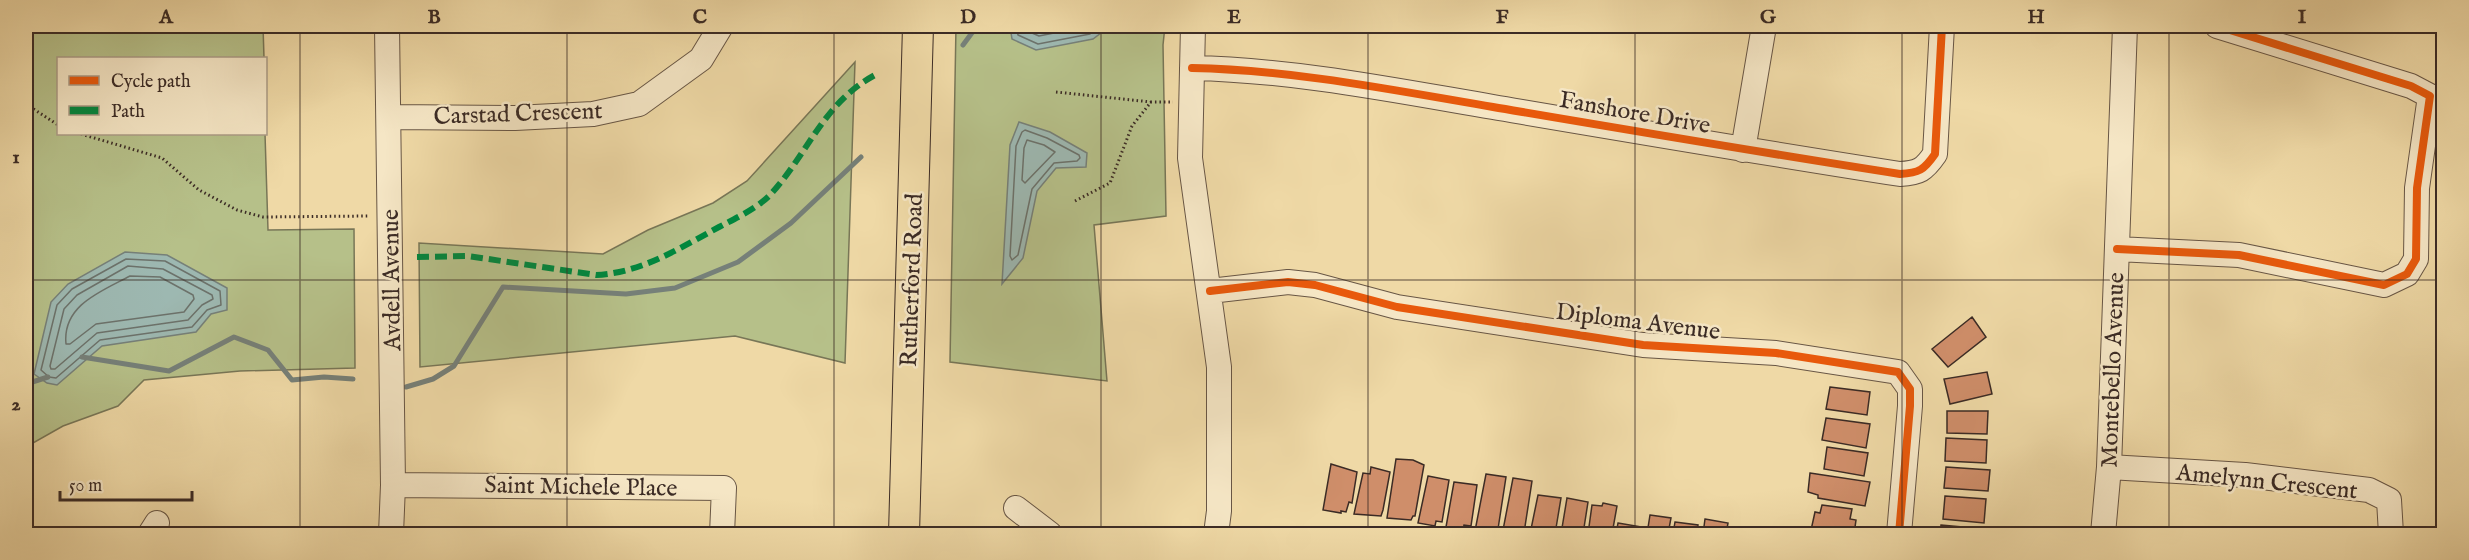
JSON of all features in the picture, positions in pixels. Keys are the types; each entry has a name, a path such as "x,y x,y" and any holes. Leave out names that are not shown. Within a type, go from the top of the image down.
{"main road":[{"name":"Rutherford Road","path":"903,534 918,26"}],"street":[{"name":"Avdell Avenue","path":"387,26 393,485 391,534"},
{"name":"Carstad Crescent","path":"389,117 515,118 582,114 639,104 701,59 721,26"},
{"path":"1193,26 1190,158 1219,367 1219,511 1216,534"},
{"path":"1743,150 1764,26"},
{"name":"Fanshore Drive","path":"1192,68 1250,70 1363,86 1900,174 1916,173 1929,164 1935,154 1942,26"},
{"name":"Montebello Avenue","path":"2103,534 2109,467 2125,26"},
{"path":"2117,249 2239,255 2384,285 2407,274 2416,259 2416,188 2430,96 2411,86 2217,26"},
{"name":"Diploma Avenue","path":"1210,291 1288,282 1315,285 1397,307 1643,345 1776,353 1898,372 1910,389 1899,534"},
{"name":"Amelynn Crescent","path":"2109,467 2245,475 2369,490 2389,500 2391,534"},
{"name":"Saint Michele Place","path":"393,485 723,488 722,534"},
{"path":"1016,508 1050,534"}],"path":[{"path":"1056,92 1151,102 1178,102"},
{"path":"1076,201 1110,183 1131,126 1151,102"},
{"path":"26,104 57,124"},
{"path":"84,135 162,158 199,190 246,212 263,217 374,215"}],"green space":[{"path":"26,26 263,26 264,57 57,57 57,135 265,135 268,230 354,229 355,368 240,371 144,380 118,406 63,426 26,447"},
{"path":"956,26 1165,26 1163,45 1166,216 1094,225 1107,381 950,362"},
{"path":"855,62 845,363 735,336 420,367 419,243 603,254 648,230 713,203 747,181"}],"water":[{"path":"1010,26 1110,26 1093,39 1036,50 1012,39"},
{"path":"1019,122 1050,132 1087,153 1086,167 1056,168 1037,191 1023,258 1002,284 1010,145"},
{"path":"125,252 167,255 227,288 227,310 211,314 196,332 102,346 57,385 47,383 34,374 51,302 68,284"}],"building":[{"path":"1972,317 1986,337 1948,367 1932,349"},
{"path":"1987,372 1992,394 1950,404 1944,379"},
{"path":"1830,387 1870,392 1867,415 1826,409"},
{"path":"1947,411 1988,411 1987,434 1947,433"},
{"path":"1826,418 1870,424 1866,448 1822,440"},
{"path":"1946,438 1987,440 1986,463 1945,461"},
{"path":"1827,447 1868,453 1864,476 1824,469"},
{"path":"1396,459 1413,460 1424,465 1415,516 1411,520 1387,518"},
{"path":"1331,464 1357,472 1352,503 1349,502 1346,512 1323,510"},
{"path":"1371,467 1390,472 1381,516 1354,514 1363,473 1370,474"},
{"path":"1946,467 1990,470 1988,491 1944,488"},
{"path":"1810,473 1870,482 1865,506 1818,498 1818,495 1808,492"},
{"path":"1486,474 1506,477 1498,529 1492,528 1491,534 1475,531"},
{"path":"1428,476 1449,480 1442,522 1436,521 1435,526 1418,523"},
{"path":"1513,478 1532,481 1524,533 1503,530"},
{"path":"1454,482 1477,485 1471,526 1464,525 1463,530 1446,527"},
{"path":"1538,495 1561,498 1555,534 1530,534"},
{"path":"1945,496 1986,499 1984,523 1943,519"},
{"path":"1567,498 1588,502 1583,534 1561,534"},
{"path":"1603,503 1617,506 1612,534 1588,534 1592,505 1602,506"},
{"path":"1822,505 1852,509 1850,519 1856,520 1854,534 1811,530 1815,512 1820,513"},
{"path":"1650,515 1671,518 1668,534 1647,534"},
{"path":"1705,519 1728,523 1726,534 1703,534"},
{"path":"1675,522 1698,525 1697,534 1673,534"},
{"path":"1618,523 1642,527 1641,534 1616,534"},
{"path":"1941,525 1984,529 1983,534 1940,534"}],"waterway":[{"path":"963,45 977,26"},
{"path":"406,387 433,379 454,366 503,287 626,294 675,288 738,262 791,223 861,157"},
{"path":"82,357 169,371 234,337 268,350 292,380 324,377 353,379"},
{"path":"26,384 48,377"}],"marked path":[{"path":"417,257 468,256 596,275 629,270 660,258 759,205 783,179 829,114 857,87 875,75"}],"cycle path":[{"path":"1192,68 1268,73 1343,82 1900,174 1921,170 1935,154 1942,26"},
{"path":"2117,249 2239,255 2384,285 2407,274 2416,259 2417,188 2430,96 2411,86 2217,26"},
{"path":"1210,291 1288,282 1315,285 1397,307 1643,345 1776,353 1898,372 1910,389 1899,534"}]}
